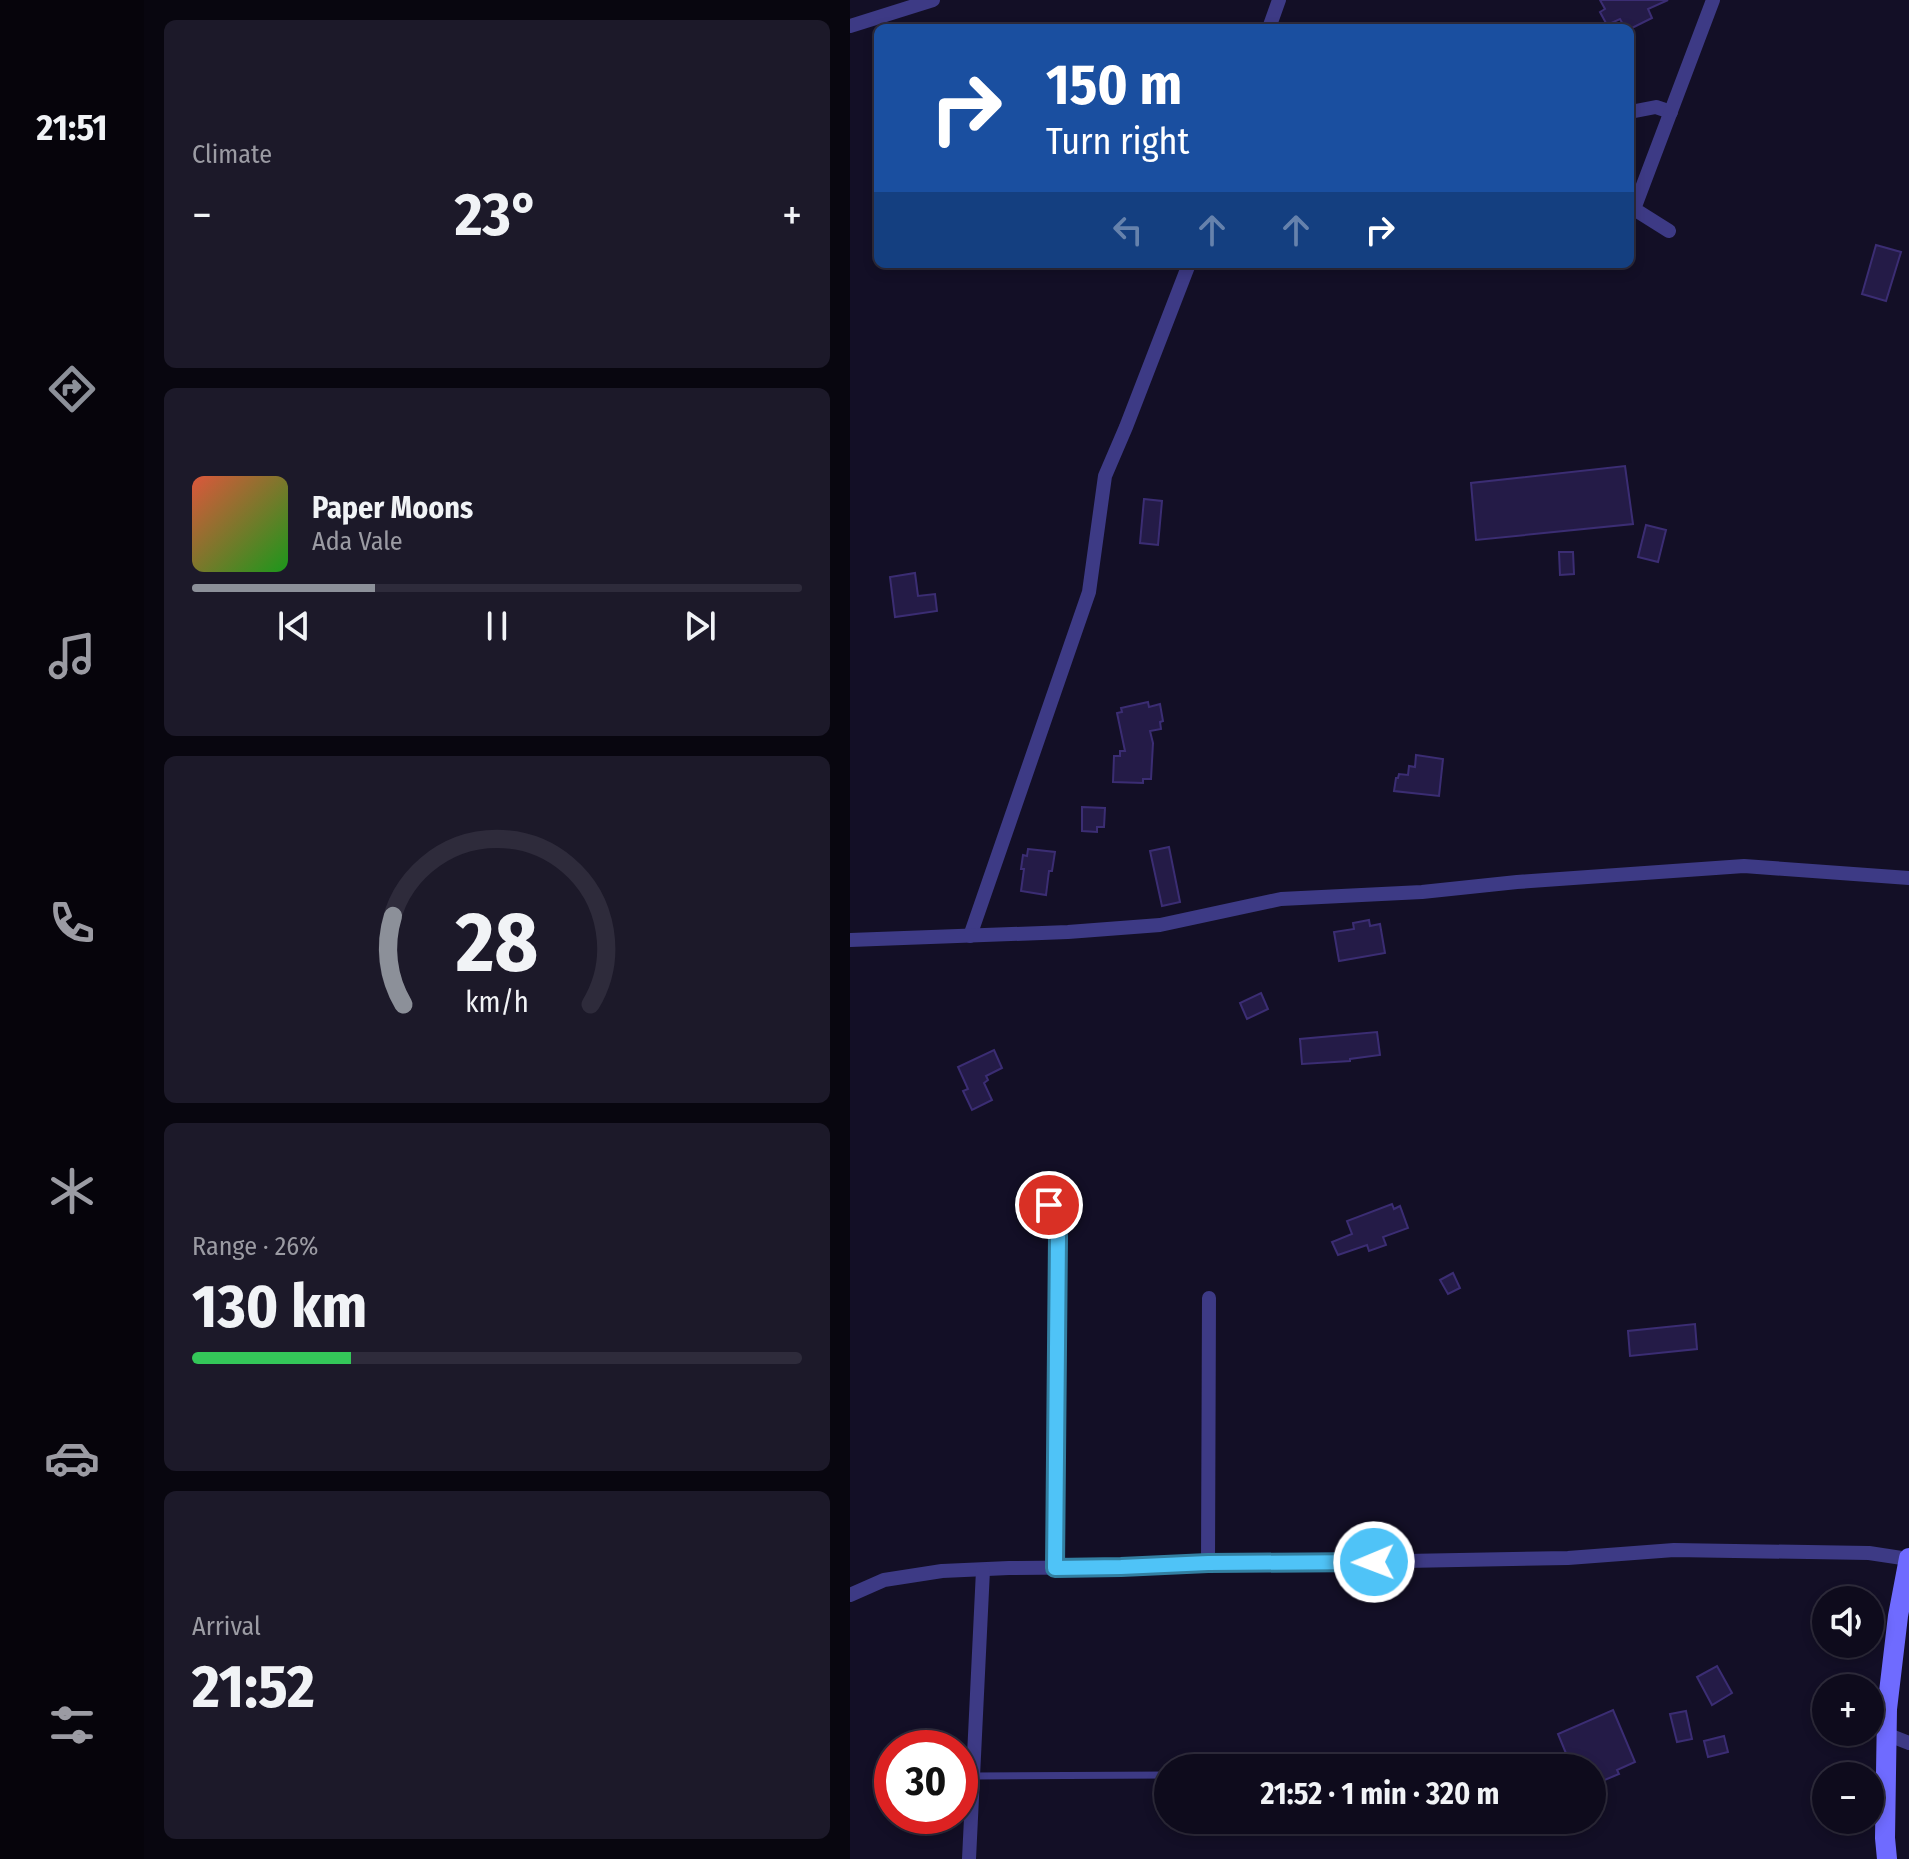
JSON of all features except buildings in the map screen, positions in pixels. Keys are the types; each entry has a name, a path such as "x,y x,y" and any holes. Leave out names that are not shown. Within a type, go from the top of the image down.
{"street":[{"path":"850,26 910,4 933,0"},
{"path":"1270,24 1279,0"},
{"path":"1669,231 1634,209 1713,0"},
{"path":"1634,111 1656,107 1671,112"},
{"path":"970,936 1089,592 1105,476 1187,268"},
{"path":"850,940 1068,932 1160,925 1281,899 1422,892 1744,866 1909,878"},
{"path":"1049,1205 1058,1236 1055,1568"},
{"path":"1208,1563 1209,1298"},
{"path":"850,1595 884,1580 942,1571 1208,1563 1541,1559 1674,1550 1869,1553 1909,1559 1898,1616 1887,1709 1887,1859"},
{"path":"975,1730 983,1570"},
{"path":"1886,1734 1909,1743"},
{"path":"969,1859 970,1834"}],"lane":[{"path":"978,1776 1154,1775"}],"route":[{"path":"1049,1205 1058,1236 1055,1568 1374,1562"}]}
